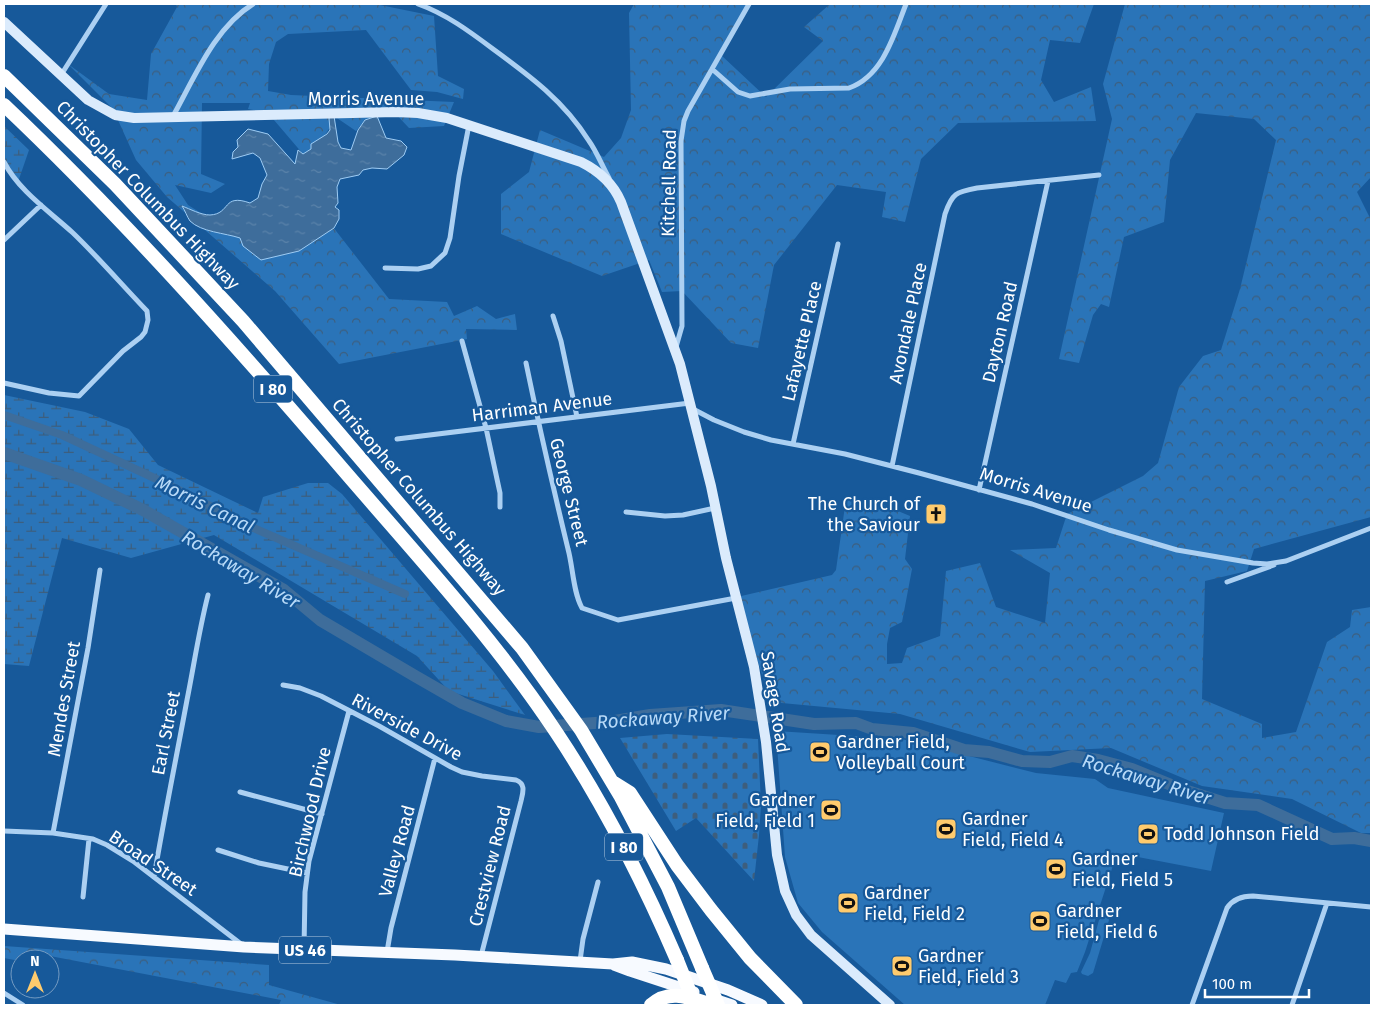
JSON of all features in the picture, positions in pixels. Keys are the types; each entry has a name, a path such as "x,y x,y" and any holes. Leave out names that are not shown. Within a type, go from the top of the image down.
{"highway":[{"name":"Christopher Columbus Highway","path":"4,76 115,184 243,321 498,618 560,699 613,782 646,842 668,888 718,1005"},
{"name":"I 80","path":"4,105 131,231 214,321 458,604 525,688 560,739 638,873 695,1005"},
{"path":"613,782 630,793 677,865 711,910 750,958 796,1005"},
{"path":"650,1005 664,997 676,995 712,1005"}],"main road":[{"name":"US 46","path":"4,930 244,947 481,956 613,964 632,962 666,969 728,990 762,1005"},
{"name":"US 46","path":"613,964 630,972 732,1005"}],"street":[{"path":"61,76 105,5 99,4"},
{"path":"172,118 218,36 234,17 253,4"},
{"path":"418,4 443,14 460,24 540,84 570,115 586,136 614,188"},
{"name":"Kitchell Road","path":"675,350 682,326 682,133 688,111 749,4"},
{"path":"712,69 738,92 750,96 790,89 849,88 858,85 873,72 893,40 906,4"},
{"name":"Morris Avenue","path":"4,22 88,100 115,115 134,118 396,112 434,115 581,162 600,174 614,188 621,202 681,368"},
{"path":"385,268 418,269 431,266 445,253 450,238 459,176 470,125"},
{"path":"4,162 10,174 74,234 147,310 148,320 148,326 141,337 123,351 79,396 35,390 4,383"},
{"path":"1048,181 1099,175"},
{"name":"Avondale Place","path":"892,466 949,202 960,191 1048,181"},
{"name":"Dayton Road","path":"979,490 1048,181"},
{"path":"4,240 41,205"},
{"name":"Lafayette Place","path":"793,444 838,244"},
{"path":"553,316 577,417"},
{"path":"462,341 486,428 500,494 500,507"},
{"name":"George Street","path":"526,363 552,484 569,550 578,600 582,608 618,620 737,598"},
{"name":"Savage Road","path":"681,368 716,508 726,558 758,682 781,879 796,914 812,935 890,1005"},
{"name":"Morris Avenue","path":"691,406 714,420 744,432 892,466 1032,504 1118,533 1177,550 1267,564 1286,561 1371,528"},
{"name":"Harriman Avenue","path":"396,439 577,417 691,406"},
{"path":"626,512 666,516 683,515 716,508"},
{"path":"1227,582 1286,561"},
{"name":"Mendes Street","path":"53,833 88,648 100,570"},
{"name":"Earl Street","path":"154,877 198,634 208,595"},
{"name":"Riverside Drive","path":"283,685 300,688 349,711 462,772 511,779 521,783"},
{"name":"Birchwood Drive","path":"304,950 305,892 308,873 349,711"},
{"name":"Valley Road","path":"387,952 390,928 435,758"},
{"name":"Crestview Road","path":"481,956 521,801 523,787 521,783"},
{"path":"240,792 322,814"},
{"name":"Broad Street","path":"4,831 53,833 89,839 107,845 133,861 244,947"},
{"path":"83,897 89,839"},
{"path":"218,850 260,863 308,873"},
{"path":"580,961 583,939 598,882"},
{"path":"1192,1005 1227,908 1237,898 1253,896 1371,907"},
{"path":"1292,1005 1327,903"},
{"path":"4,994 23,1005"}],"green space":[{"path":"176,4 375,4 434,16 438,76 464,89 463,99 437,92 411,90 366,30 288,34 276,42 269,64 268,91 291,95 454,102 444,126 409,128 394,112 365,120 356,131 334,116 323,138 303,154 268,113 248,109 250,103 202,103 201,174 225,184 211,193 175,185 188,205 212,220 326,218 389,299 447,302 454,316 477,306 496,319 515,314 517,330 466,329 467,339 339,364 275,291 167,197 136,160 113,109 68,64 109,94 147,100 151,54 177,7"},
{"path":"634,4 749,4 721,55 766,97 823,41 804,27 830,4 1094,4 1080,43 1050,40 1041,80 1054,102 1091,87 1096,121 958,123 921,159 905,222 882,217 886,192 837,185 774,265 758,348 731,343 682,291 662,292 649,260 602,276 501,234 501,194 529,172 540,130 604,157 621,138 631,110 629,13"},
{"path":"1125,4 1371,4 1371,177 1357,192 1371,220 1371,517 1254,549 1247,571 1205,581 1202,699 1262,724 1262,738 1296,732 1327,642 1350,627 1352,610 1371,607 1371,833 1361,833 1292,799 1202,786 1111,748 1030,752 900,714 771,702 737,597 832,575 836,570 846,499 881,504 910,516 905,559 912,569 902,622 890,628 887,644 887,664 902,663 907,648 940,636 946,571 980,563 996,607 1045,623 1050,573 1010,550 1056,548 1067,514 1143,476 1158,463 1179,387 1203,356 1221,350 1240,289 1276,140 1254,119 1196,113 1170,160 1164,222 1124,237 1109,307 1101,304 1093,315 1079,363 1059,359 1112,119 1103,84"},
{"path":"4,126 29,150 18,182 4,165"},
{"path":"4,395 85,412 129,429 158,465 258,513 263,497 308,483 328,483 342,494 493,671 525,715 449,691 417,656 214,535 131,558 62,538 29,666 4,664"},
{"path":"776,731 902,739 1036,773 1095,779 1108,788 1224,813 1211,871 1117,853 1077,972 1071,973 1066,983 1055,980 1045,1005 905,1005 822,932 798,903 785,857"},
{"path":"667,734 758,739 761,806 754,881 696,818 676,831 620,738"},
{"path":"1103,917 1108,917 1109,920 1093,973 1088,976 1081,972 1090,953 1099,920"},
{"path":"4,946 46,949 10,949 10,959 4,958"},
{"path":"60,950 269,965 269,985 341,1005 279,1005 281,1000 60,958"}],"water":[{"path":"334,116 338,142 341,148 351,150 358,130 365,120 377,116 386,138 401,141 407,147 404,155 387,169 372,168 363,170 359,175 340,179 337,187 338,203 335,207 339,210 339,219 334,228 299,251 261,260 243,246 240,238 200,228 190,221 182,206 210,215 217,214 231,202 241,201 250,203 258,198 267,175 260,158 253,153 232,159 233,152 238,147 237,140 248,129 268,134 295,164 298,150 303,154 311,149 311,144 327,134 330,130 329,118"}],"waterway":[{"name":"Morris Canal","path":"4,415 62,435 165,483 258,530 405,594"},
{"name":"Rockaway River","path":"4,453 81,480 143,510 284,590 320,620 415,676 462,703 506,721 539,727 609,722 650,715 721,710 814,724 856,723 872,729 913,733 964,750 989,752 1022,761 1050,762 1072,756 1098,760 1132,769 1181,789 1225,803 1258,805 1332,839 1354,838 1371,841"}],"place":[{"name":"The Church of the Saviour","path":"936,514"},
{"name":"Gardner Field, Volleyball Court","path":"820,752"},
{"name":"Gardner Field, Field 1","path":"831,810"},
{"name":"Gardner Field, Field 4","path":"946,829"},
{"name":"Todd Johnson Field","path":"1148,834"},
{"name":"Gardner Field, Field 5","path":"1056,869"},
{"name":"Gardner Field, Field 2","path":"848,903"},
{"name":"Gardner Field, Field 6","path":"1040,921"},
{"name":"Gardner Field, Field 3","path":"902,966"}]}
